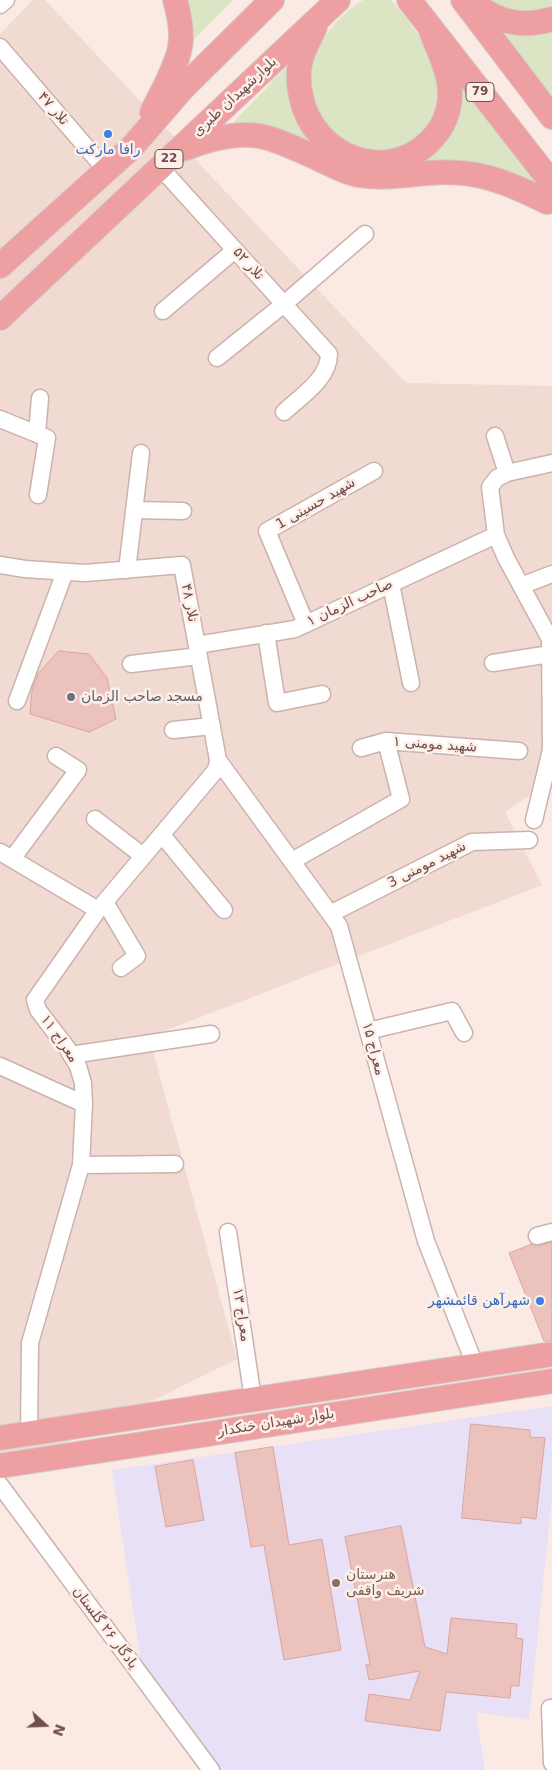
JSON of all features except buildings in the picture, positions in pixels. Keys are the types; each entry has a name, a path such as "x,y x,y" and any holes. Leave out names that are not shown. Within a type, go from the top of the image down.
{"highway":[{"path":"132,147 160,97 180,46 180,21 174,0"},
{"name":"22","path":"0,265 132,147 183,88 272,0"},
{"name":"بلوارشهیدان طبری","path":"0,318 338,0"},
{"name":"79","path":"409,0 552,183"},
{"path":"463,0 552,117"},
{"path":"469,0 494,16 509,22 523,25 552,18"},
{"path":"321,16 302,56 298,82 307,117 324,141 341,153 376,163 400,160 422,149 438,133 448,113 450,92 445,69 430,28"},
{"path":"178,151 210,139 237,135 267,137 358,175 382,177 429,173 473,174 498,179 547,202 552,199"},
{"name":"بلوار شهیدان خنکدار","path":"0,1438 552,1354"},
{"name":"بلوار شهیدان خنکدار","path":"0,1466 552,1381"}],"street":[{"path":"0,6 6,0"},
{"name":"تلار ۴۷","path":"0,47 106,170"},
{"name":"تلار ۵۲","path":"160,167 329,354 329,364 323,375 284,412"},
{"path":"216,358 284,304 365,234"},
{"path":"163,311 235,250"},
{"path":"36,434 40,398"},
{"path":"0,419 47,438 38,495"},
{"path":"495,436 507,473"},
{"path":"127,570 141,453"},
{"path":"534,820 551,750 551,644 496,535 490,486 496,478 507,473 552,463"},
{"name":"شهید حسینی 1","path":"306,624 267,531 374,471"},
{"path":"134,510 183,511"},
{"name":"صاحب الزمان ۱","path":"131,664 266,633 295,629 496,535"},
{"name":"تلار ۴۸","path":"0,565 26,569 85,573 182,565 218,760"},
{"path":"17,701 65,572"},
{"path":"521,586 552,574"},
{"path":"391,584 411,683"},
{"path":"266,633 277,703 322,694"},
{"path":"493,663 551,644"},
{"path":"173,730 212,726"},
{"path":"361,748 386,741"},
{"name":"شهید مومنی ۱","path":"292,862 401,800 386,741 520,751"},
{"path":"56,756 78,770 6,855 101,906 137,956 120,968"},
{"name":"معراج ۱۱","path":"29,1434 30,1342 81,1165 84,1104 83,1083 78,1066 38,1010 34,1000 101,906 216,770 218,760"},
{"name":"معراج ۱۵","path":"218,760 339,926 426,1241 475,1365"},
{"path":"95,818 143,856"},
{"path":"162,835 224,910"},
{"name":"شهید مومنی 3","path":"330,914 472,842 529,840"},
{"path":"368,1031 452,1010 464,1033"},
{"path":"71,1055 211,1034"},
{"path":"0,1066 84,1104"},
{"path":"81,1165 175,1164"},
{"name":"معراج ۱۳","path":"228,1232 254,1399"},
{"name":"یادگار ۲۶ گلستان","path":"0,1485 211,1770"},
{"path":"552,1708 550,1708 552,1763"}],"shaded area":[{"path":"33,0 45,0 406,383 552,386 552,780 505,812 542,885 149,1037 237,1359 0,1476 0,34"},
{"name":"هنرستان شریف واقفی","path":"552,1406 552,1497 529,1720 476,1712 485,1770 219,1770 142,1669 112,1470"}],"green space":[{"path":"184,0 233,0 186,48"},
{"path":"363,0 391,0 422,40 435,63 441,85 438,106 427,130 422,135 402,146 390,150 365,150 341,141 320,120 312,91 311,72 313,61 322,41 345,13"},
{"path":"487,0 552,0 552,8 519,11"},
{"path":"490,23 552,26 552,104"},
{"path":"292,61 321,147 228,128"},
{"path":"458,76 543,185 495,169 409,166 443,138 456,120 460,94"}],"place":[{"name":"رافا مارکت","path":"108,134"},
{"name":"مسجد صاحب الزمان","path":"71,697"},
{"name":"شهرآهن قائمشهر","path":"540,1301"},
{"name":"هنرستان شریف واقفی","path":"336,1583"}]}
